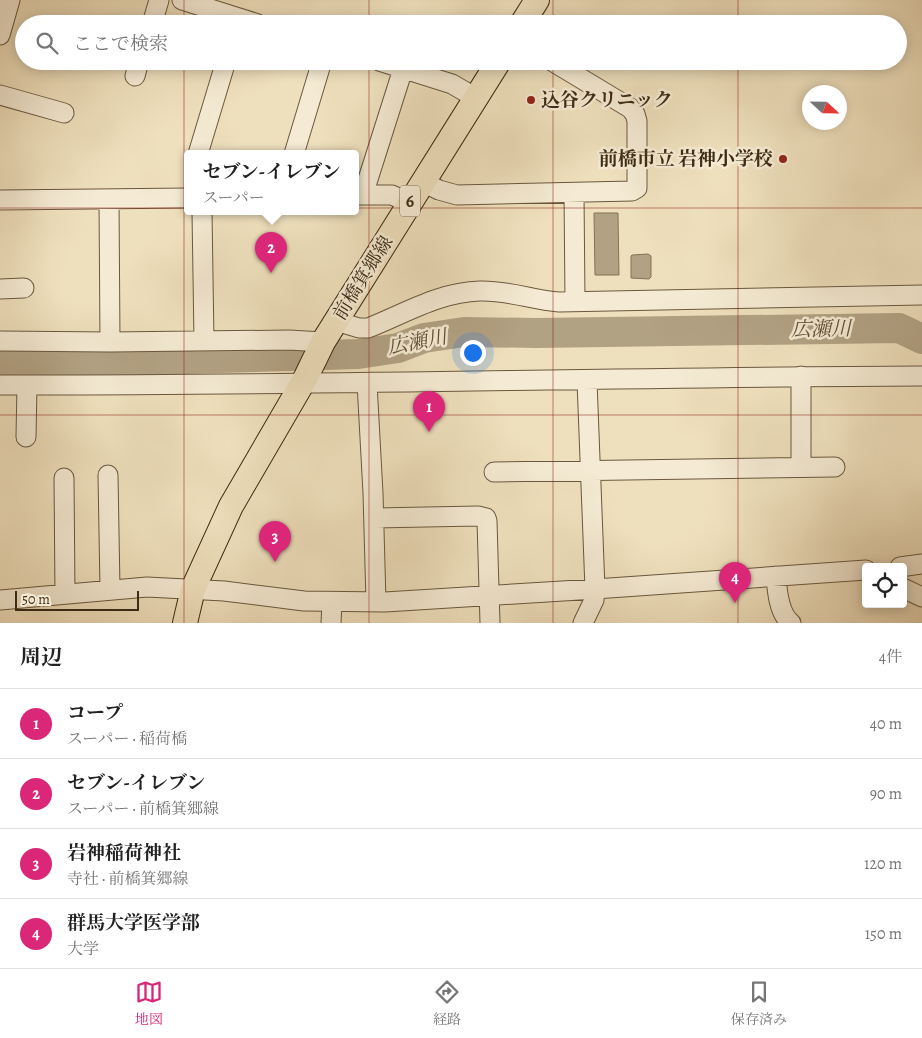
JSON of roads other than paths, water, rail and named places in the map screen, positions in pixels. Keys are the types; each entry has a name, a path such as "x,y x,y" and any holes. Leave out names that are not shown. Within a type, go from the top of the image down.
{"main road":[{"path":"528,15 537,0"},
{"name":"前橋箕郷線","path":"323,342 493,70"},
{"name":"6","path":"185,623 193,589 232,506 323,342"}],"street":[{"path":"0,35 10,0"},
{"path":"155,15 159,0"},
{"path":"182,0 209,4 228,15"},
{"path":"199,150 223,70"},
{"path":"295,150 319,70"},
{"path":"403,70 359,195 392,195 409,203"},
{"path":"406,70 452,84 476,98"},
{"path":"423,182 439,190 456,195 632,191 637,188 636,114 630,108 567,70"},
{"path":"0,95 64,113"},
{"path":"574,193 575,301"},
{"path":"0,200 184,196"},
{"path":"109,199 110,342"},
{"path":"202,215 204,341"},
{"path":"0,289 24,288"},
{"path":"336,321 359,328 368,328 418,306 446,297 479,291 519,294 552,302 922,295"},
{"path":"0,341 289,340 323,342"},
{"path":"0,385 303,380 367,383 801,376 922,376"},
{"path":"801,376 801,467"},
{"path":"583,623 594,600 587,380"},
{"path":"367,383 376,602"},
{"path":"26,385 26,437"},
{"path":"494,472 835,467"},
{"path":"108,475 110,589"},
{"path":"64,478 65,594"},
{"path":"374,518 478,516 486,518 488,521 490,623"},
{"path":"907,566 922,564"},
{"path":"0,600 110,589 156,587 224,591 276,598 332,602 376,602 594,590 862,570"},
{"path":"776,576 779,599 791,623"},
{"path":"907,590 922,597"},
{"path":"331,623 332,602"}],"waterway":[{"name":"広瀬川","path":"0,363 358,354 398,348 424,338 464,332 536,333 899,328 922,339"}],"place":[{"name":"込谷クリニック","path":"531,100"},
{"name":"前橋市立 岩神小学校","path":"783,159"},
{"name":"セブン-イレブン","path":"271,273"},
{"name":"コープ","path":"429,432"},
{"name":"岩神稲荷神社","path":"275,562"},
{"name":"群馬大学医学部","path":"735,603"}]}
